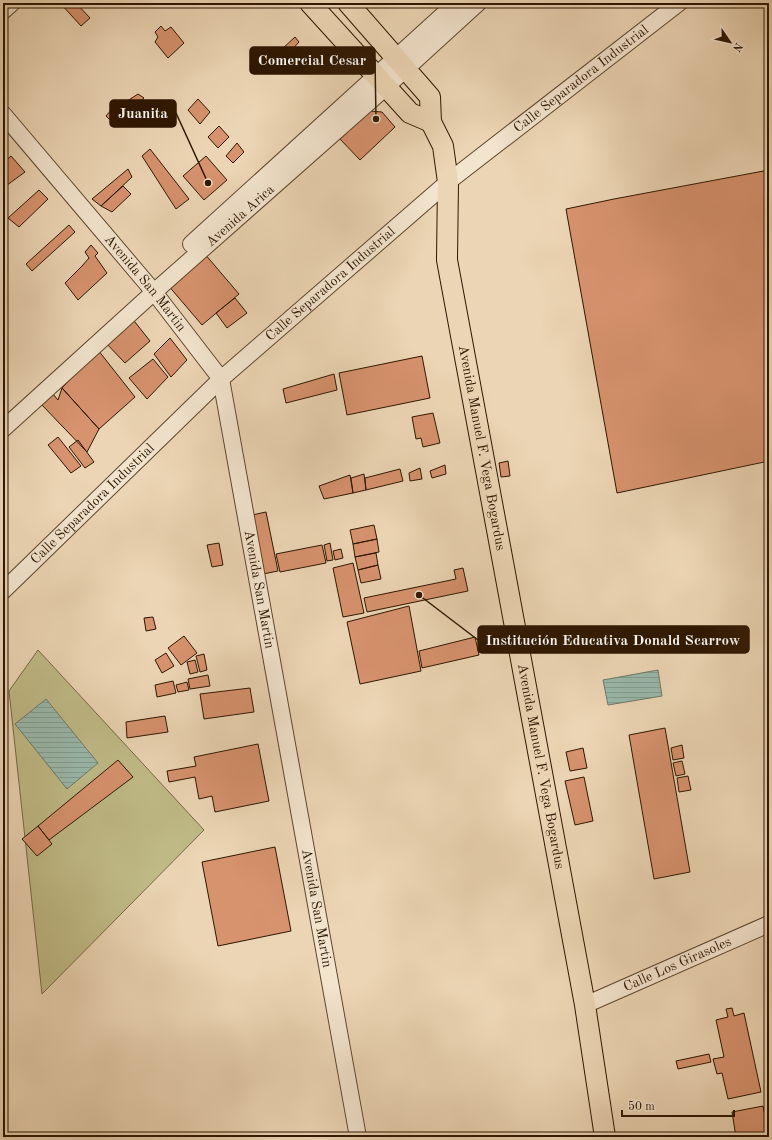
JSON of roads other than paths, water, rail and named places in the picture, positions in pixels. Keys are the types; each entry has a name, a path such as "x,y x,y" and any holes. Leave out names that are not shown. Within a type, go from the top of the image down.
{"main road":[{"path":"310,3 410,113 431,122 430,97 348,3"},
{"name":"Avenida Manuel F. Vega Bogardus","path":"431,122 443,146 448,182 447,260 585,1005 604,1137"}],"street":[{"path":"3,12 12,3"},
{"name":"Avenida Arica","path":"3,415 150,289 381,82 401,63 456,3"},
{"name":"Avenida Arica","path":"401,63 478,3"},
{"name":"Calle Separadora Industrial","path":"3,591 221,379 448,182 679,3"},
{"name":"Avenida San Martin","path":"3,114 150,289 221,379 358,1137"},
{"name":"Avenida Arica","path":"3,429 150,289"},
{"name":"Calle Los Girasoles","path":"585,1005 769,924"}],"place":[{"name":"Comercial Cesar","path":"376,119"},
{"name":"Juanita","path":"208,183"},
{"name":"Institución Educativa Donald Scarrow","path":"419,595"}]}
